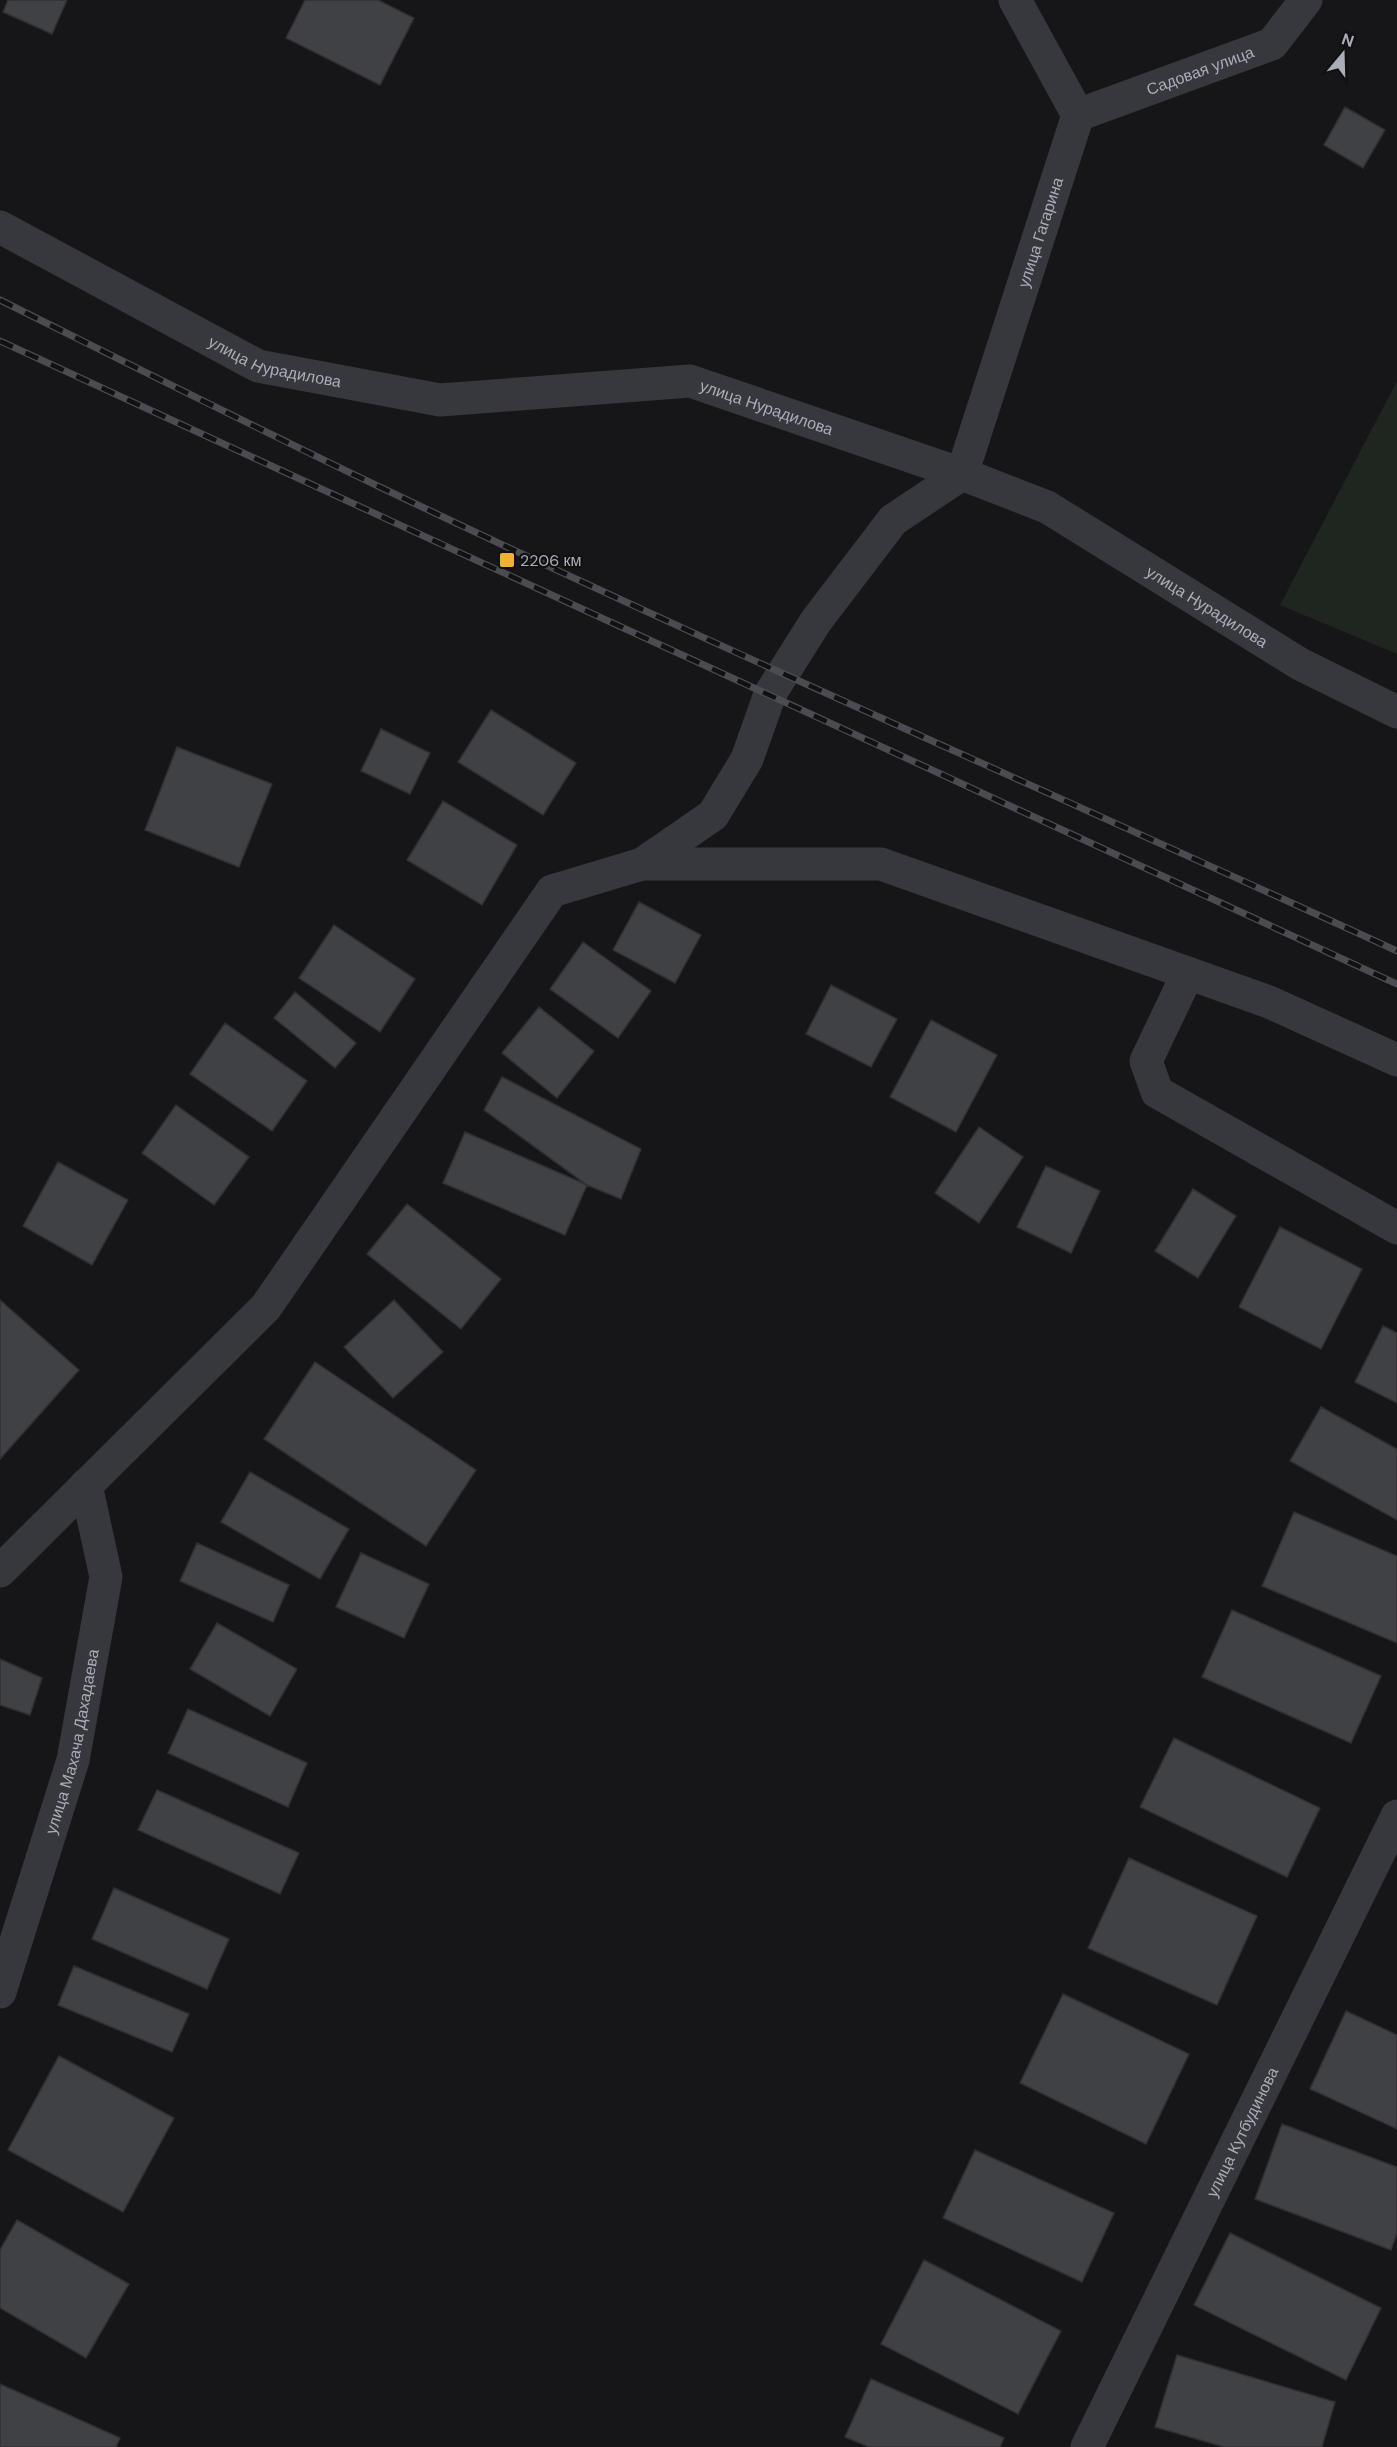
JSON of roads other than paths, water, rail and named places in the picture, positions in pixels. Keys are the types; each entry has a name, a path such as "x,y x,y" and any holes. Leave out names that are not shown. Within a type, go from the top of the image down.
{"street":[{"path":"1015,0 1078,115"},
{"name":"Садовая улица","path":"1078,115 1272,44 1306,0"},
{"name":"улица Гагарина","path":"962,474 1078,115"},
{"name":"улица Нурадилова","path":"0,228 258,366 440,400 690,381 962,474 1047,507 1300,664 1397,711"},
{"path":"642,864 713,816 747,759 770,694 816,621 893,520 962,474"},
{"path":"0,1571 266,1307 552,891 642,864 881,864 1269,1002 1397,1060"},
{"path":"1188,973 1146,1061 1157,1092 1397,1228"},
{"name":"улица Махача Дахадаева","path":"0,1992 73,1760 106,1577 86,1485"},
{"name":"улица Кутбудинова","path":"1087,2447 1397,1816"}],"railway":[{"path":"0,300 286,442 508,547 1397,951"},
{"path":"0,341 1397,984"}],"place":[{"name":"2206 км","path":"507,560"}]}
